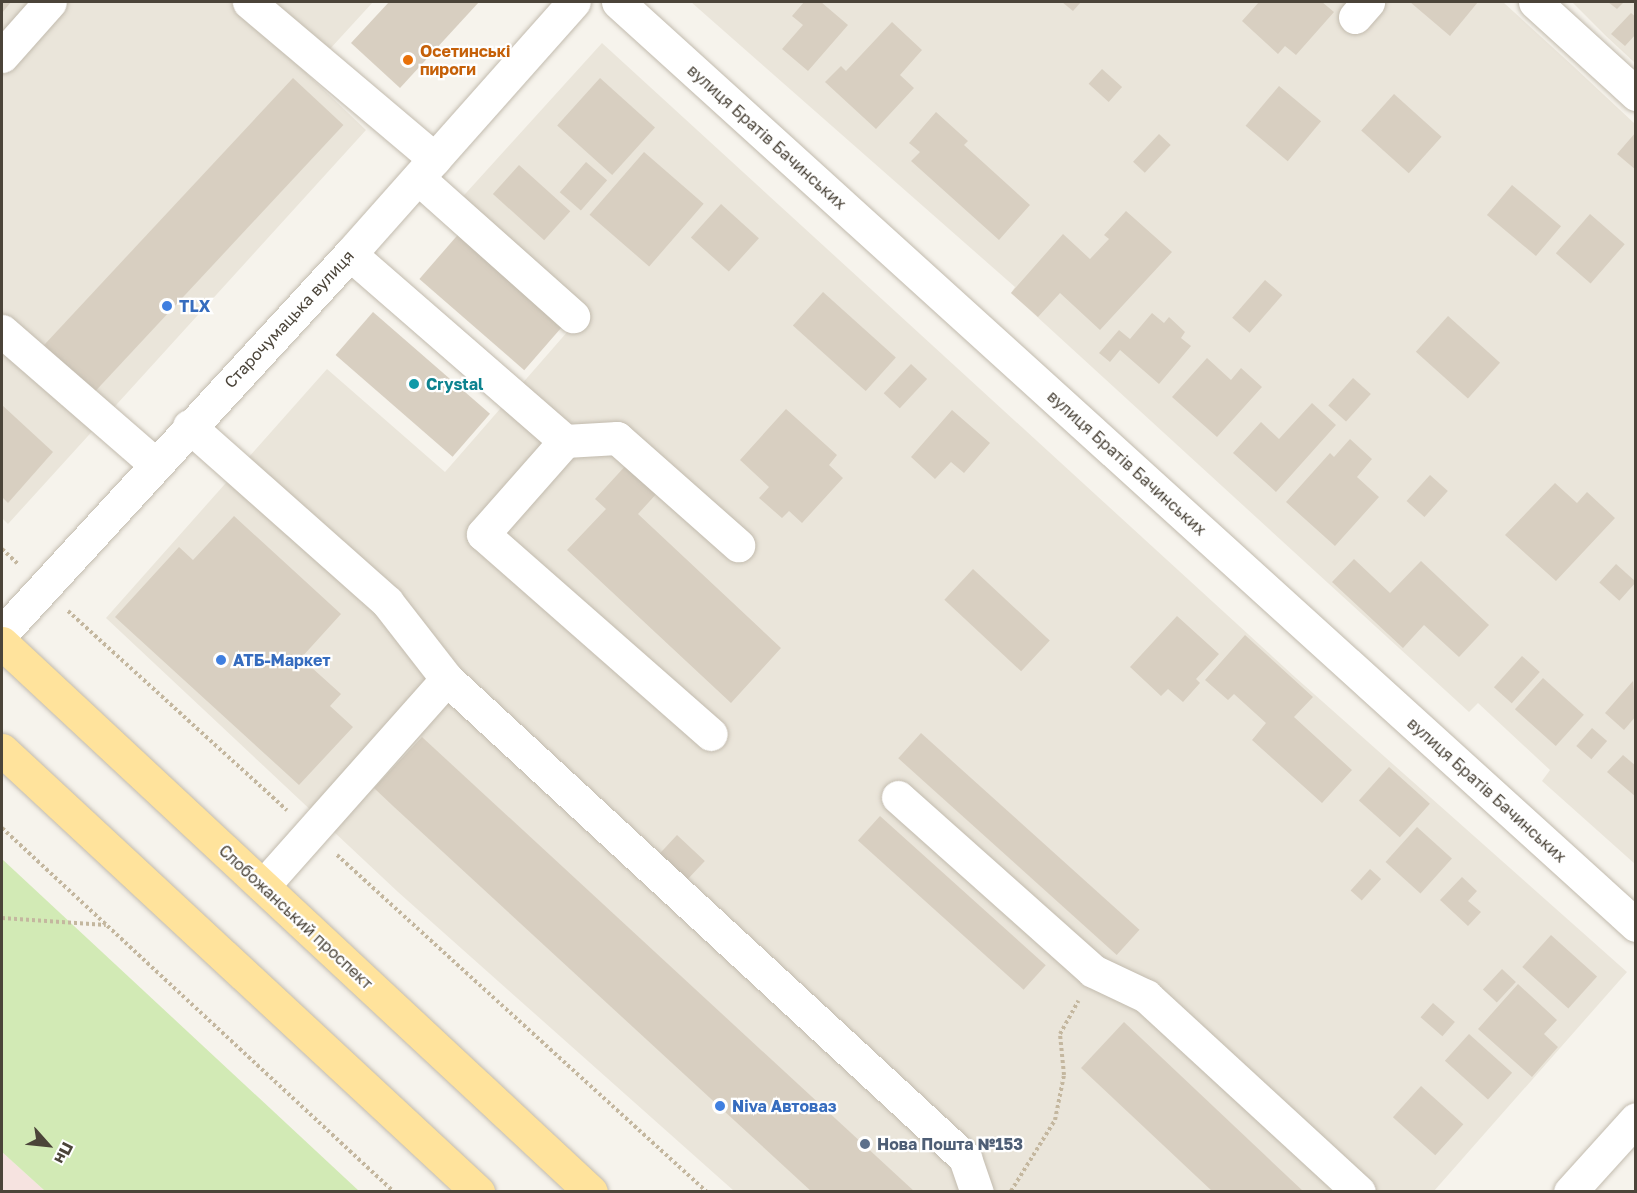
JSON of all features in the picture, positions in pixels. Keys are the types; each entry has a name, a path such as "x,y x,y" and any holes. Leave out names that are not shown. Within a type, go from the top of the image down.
{"main road":[{"name":"Слобожанський проспект","path":"2,643 591,1191"},
{"path":"2,750 478,1191"}],"street":[{"path":"2,56 50,2"},
{"path":"249,2 426,168 573,316"},
{"name":"Старочумацька вулиця","path":"2,633 189,426 350,254 574,2"},
{"name":"вулиця Братів Бачинських","path":"618,2 1635,925"},
{"path":"1535,2 1635,94"},
{"path":"350,254 565,441 617,438 738,545"},
{"path":"2,331 156,465"},
{"path":"189,426 387,602 447,679 965,1158 977,1191"},
{"path":"565,441 483,534 711,734"},
{"path":"263,886 447,679"},
{"path":"898,797 1093,971 1146,996 1359,1191"},
{"path":"1570,1191 1635,1119"}],"path":[{"path":"44,589 707,1191"},
{"path":"2,828 394,1191"},
{"path":"2,918 107,925"},
{"path":"1011,1191 1055,1120 1064,1075 1060,1034 1093,971"}],"shaded area":[{"path":"2,2 373,2 307,74 366,130 8,524 2,518"},
{"path":"691,2 1503,2 1572,65 1635,124 1635,864 1542,781 1550,770 1478,703 1469,712 1011,293 1015,287"},
{"path":"1572,2 1635,2 1635,63 1606,36"},
{"path":"602,43 1296,678 1627,972 1434,1191 734,1191 398,892 106,618 327,369 445,472 582,315 457,203"},
{"path":"2,1152 45,1191 2,1191"}],"green space":[{"path":"2,859 359,1191 45,1191 2,1152"}],"building":[{"path":"2,2 11,2 2,13"},
{"path":"389,2 479,2 400,88 351,43"},
{"path":"804,2 821,2 848,25 808,71 782,49 803,25 792,16"},
{"path":"1062,2 1081,2 1073,11"},
{"path":"1259,2 1322,2 1334,12 1296,55 1285,46 1278,54 1242,21"},
{"path":"1410,2 1478,2 1450,36"},
{"path":"1608,2 1624,2 1617,9"},
{"path":"1631,13 1636,17 1636,34 1625,46 1611,34"},
{"path":"892,22 922,50 900,75 914,88 876,129 825,82 841,66 846,71"},
{"path":"1102,69 1122,87 1109,102 1089,84"},
{"path":"293,78 343,125 93,393 43,346"},
{"path":"600,78 655,128 612,175 557,126"},
{"path":"1279,86 1321,121 1288,161 1246,126"},
{"path":"1394,94 1442,137 1409,173 1361,130"},
{"path":"936,112 968,141 964,145 1030,205 999,240 911,161 920,152 909,143"},
{"path":"1636,132 1636,170 1617,154"},
{"path":"1159,134 1171,145 1145,173 1133,162"},
{"path":"644,152 704,204 649,266 590,215"},
{"path":"586,162 607,180 581,211 560,192"},
{"path":"519,165 570,211 544,240 493,194"},
{"path":"1512,185 1561,226 1536,256 1487,215"},
{"path":"721,204 759,238 729,272 691,237"},
{"path":"1126,211 1172,252 1100,330 1060,293 1038,317 1011,293 1063,234 1090,259 1109,239 1104,235"},
{"path":"1590,214 1625,244 1591,283 1556,253"},
{"path":"462,230 567,321 524,370 419,279"},
{"path":"1265,280 1282,295 1250,333 1232,318"},
{"path":"823,292 896,358 866,391 793,325"},
{"name":"Crystal","path":"373,312 490,414 453,457 336,355"},
{"path":"1152,313 1164,323 1169,317 1185,332 1181,338 1191,346 1159,384 1120,350 1110,362 1099,353 1119,330 1130,339"},
{"path":"1448,316 1500,363 1468,399 1416,352"},
{"path":"1207,358 1231,380 1241,368 1262,387 1217,437 1172,397"},
{"path":"911,364 927,379 900,408 884,393"},
{"path":"1353,378 1371,394 1346,422 1328,405"},
{"path":"1312,403 1336,425 1276,492 1233,453 1261,422 1279,439"},
{"path":"2,405 53,452 8,503 2,497"},
{"path":"786,409 837,455 829,465 843,478 802,523 789,511 782,518 759,498 769,487 740,460"},
{"path":"952,410 990,443 964,473 951,462 935,479 911,457"},
{"path":"1350,439 1372,459 1357,477 1379,497 1335,546 1286,502 1330,453 1334,457"},
{"path":"628,463 659,491 638,514 781,648 731,703 567,550 606,509 595,499"},
{"path":"1430,475 1448,491 1424,517 1407,501"},
{"path":"1555,483 1577,503 1587,492 1615,518 1556,581 1505,535"},
{"path":"234,516 341,614 301,658 341,694 330,706 353,727 299,785 115,617 179,547 193,560"},
{"path":"1354,559 1390,593 1421,561 1489,625 1459,657 1424,625 1403,648 1332,582"},
{"path":"1616,564 1636,582 1619,601 1599,583"},
{"path":"973,569 1050,641 1021,671 944,600"},
{"path":"1177,616 1219,654 1196,679 1200,683 1183,702 1168,689 1161,696 1130,667"},
{"path":"1245,635 1313,697 1294,717 1352,770 1322,803 1252,740 1266,723 1234,694 1228,700 1205,680"},
{"path":"1522,656 1540,672 1512,703 1494,687"},
{"path":"1543,678 1584,715 1556,746 1515,709"},
{"path":"1633,681 1636,716 1624,730 1605,713"},
{"path":"1592,728 1607,741 1591,759 1576,746"},
{"path":"921,733 1139,930 1117,955 898,758"},
{"path":"422,737 915,1192 812,1192 393,806 374,788"},
{"path":"1623,755 1636,766 1636,797 1607,772"},
{"path":"1389,767 1430,804 1400,837 1359,800"},
{"path":"880,816 1046,965 1024,990 858,841"},
{"path":"1417,827 1452,858 1420,893 1386,862"},
{"path":"677,835 705,861 683,884 655,858"},
{"path":"1370,869 1381,879 1362,901 1351,891"},
{"path":"1462,877 1477,891 1468,901 1481,912 1468,926 1440,900"},
{"path":"1551,935 1597,976 1568,1008 1522,967"},
{"path":"1502,969 1516,982 1497,1002 1483,989"},
{"path":"1518,984 1557,1020 1544,1034 1558,1047 1532,1077 1478,1029"},
{"path":"1433,1003 1455,1022 1442,1036 1421,1017"},
{"path":"1124,1022 1304,1192 1213,1192 1081,1068"},
{"path":"1469,1034 1512,1073 1488,1100 1445,1061"},
{"path":"1421,1086 1463,1124 1435,1155 1393,1117"}],"place":[{"name":"Осетинські пироги","path":"408,60"},
{"name":"TLX","path":"167,306"},
{"name":"Crystal","path":"414,384"},
{"name":"АТБ-Маркет","path":"221,660"},
{"name":"Niva Автоваз","path":"720,1106"},
{"name":"Нова Пошта №153","path":"865,1144"}]}
